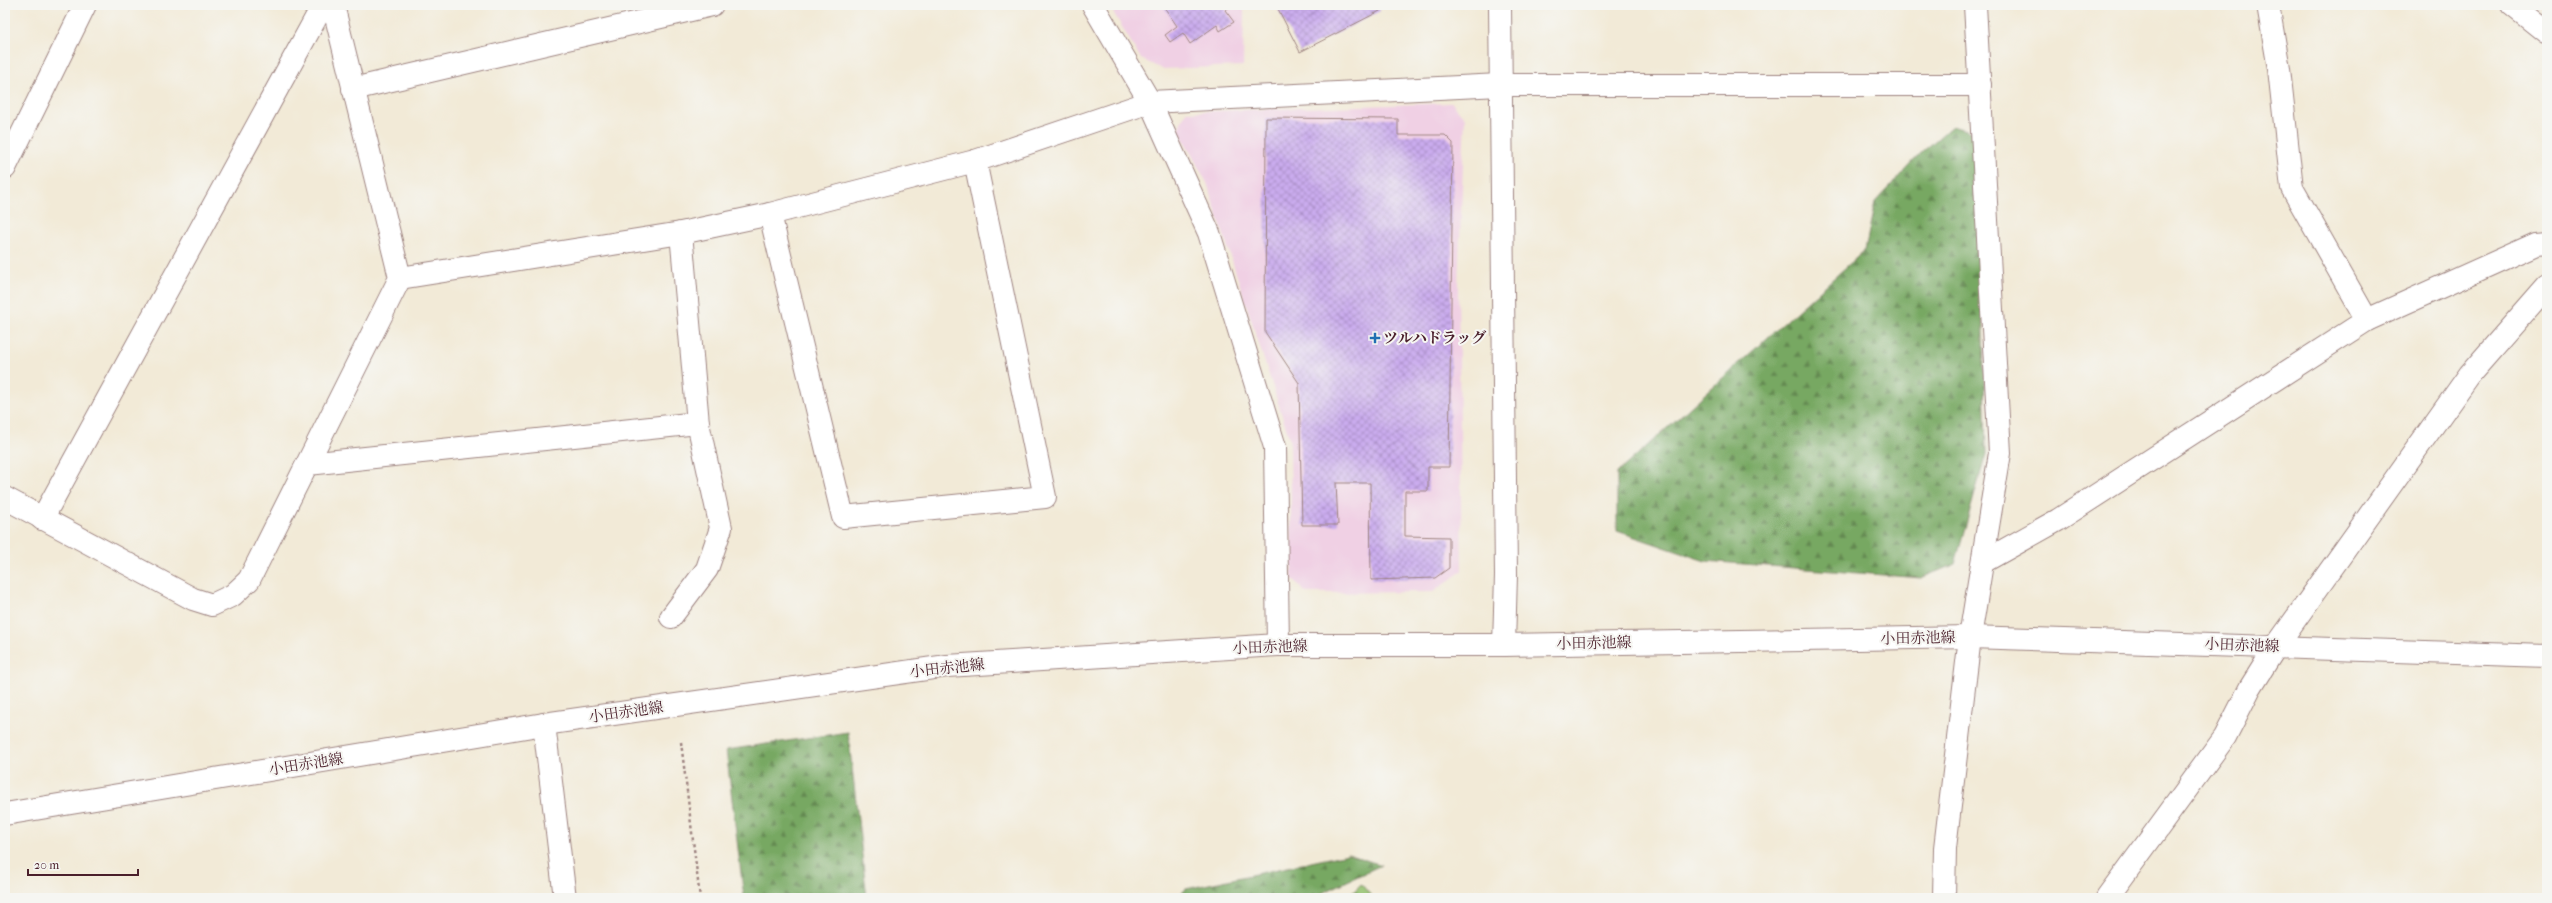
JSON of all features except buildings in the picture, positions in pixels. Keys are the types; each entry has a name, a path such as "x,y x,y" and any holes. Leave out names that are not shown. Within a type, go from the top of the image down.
{"street":[{"path":"5,168 85,5"},
{"path":"42,519 323,5"},
{"path":"5,498 193,599 212,604 233,595 249,580 400,278 333,5"},
{"path":"353,89 712,5"},
{"path":"1093,5 1150,102 1209,233 1274,447 1278,645"},
{"path":"1500,5 1506,567 1504,645"},
{"path":"1944,898 1946,848 1970,637 2000,453 1975,5"},
{"path":"2512,5 2547,33"},
{"path":"2274,6 2292,188 2367,320"},
{"path":"400,278 681,233 770,214 975,161 1150,102 1500,85 1980,85"},
{"path":"770,214 843,517 1045,497 975,161"},
{"path":"671,617 707,569 721,528 698,423 681,233"},
{"path":"1983,562 2058,520 2367,320 2536,244 2547,243"},
{"path":"2107,898 2225,737 2250,688 2277,645 2470,374 2547,286"},
{"path":"308,464 698,423"},
{"name":"小田赤池線","path":"5,814 544,724 947,666 1278,645 1504,645 1970,637 2277,645 2547,656"},
{"path":"544,724 565,898"}],"path":[{"path":"681,742 700,898"}],"shaded area":[{"path":"1109,5 1241,5 1244,11 1243,66 1162,69 1141,59"},
{"path":"1452,103 1465,118 1458,285 1462,571 1433,592 1306,593 1292,578 1290,440 1207,183 1178,129 1186,112"}],"green space":[{"path":"1952,126 1978,134 1986,454 1955,564 1921,578 1705,561 1617,531 1617,473 1865,250 1875,202 1921,153"},
{"path":"848,732 867,898 744,898 726,750"},
{"path":"1348,854 1381,865 1312,898 1176,898 1186,889"},
{"path":"1361,884 1373,898 1347,898"}],"place":[{"name":"ツルハドラッグ","path":"1375,338"}]}
